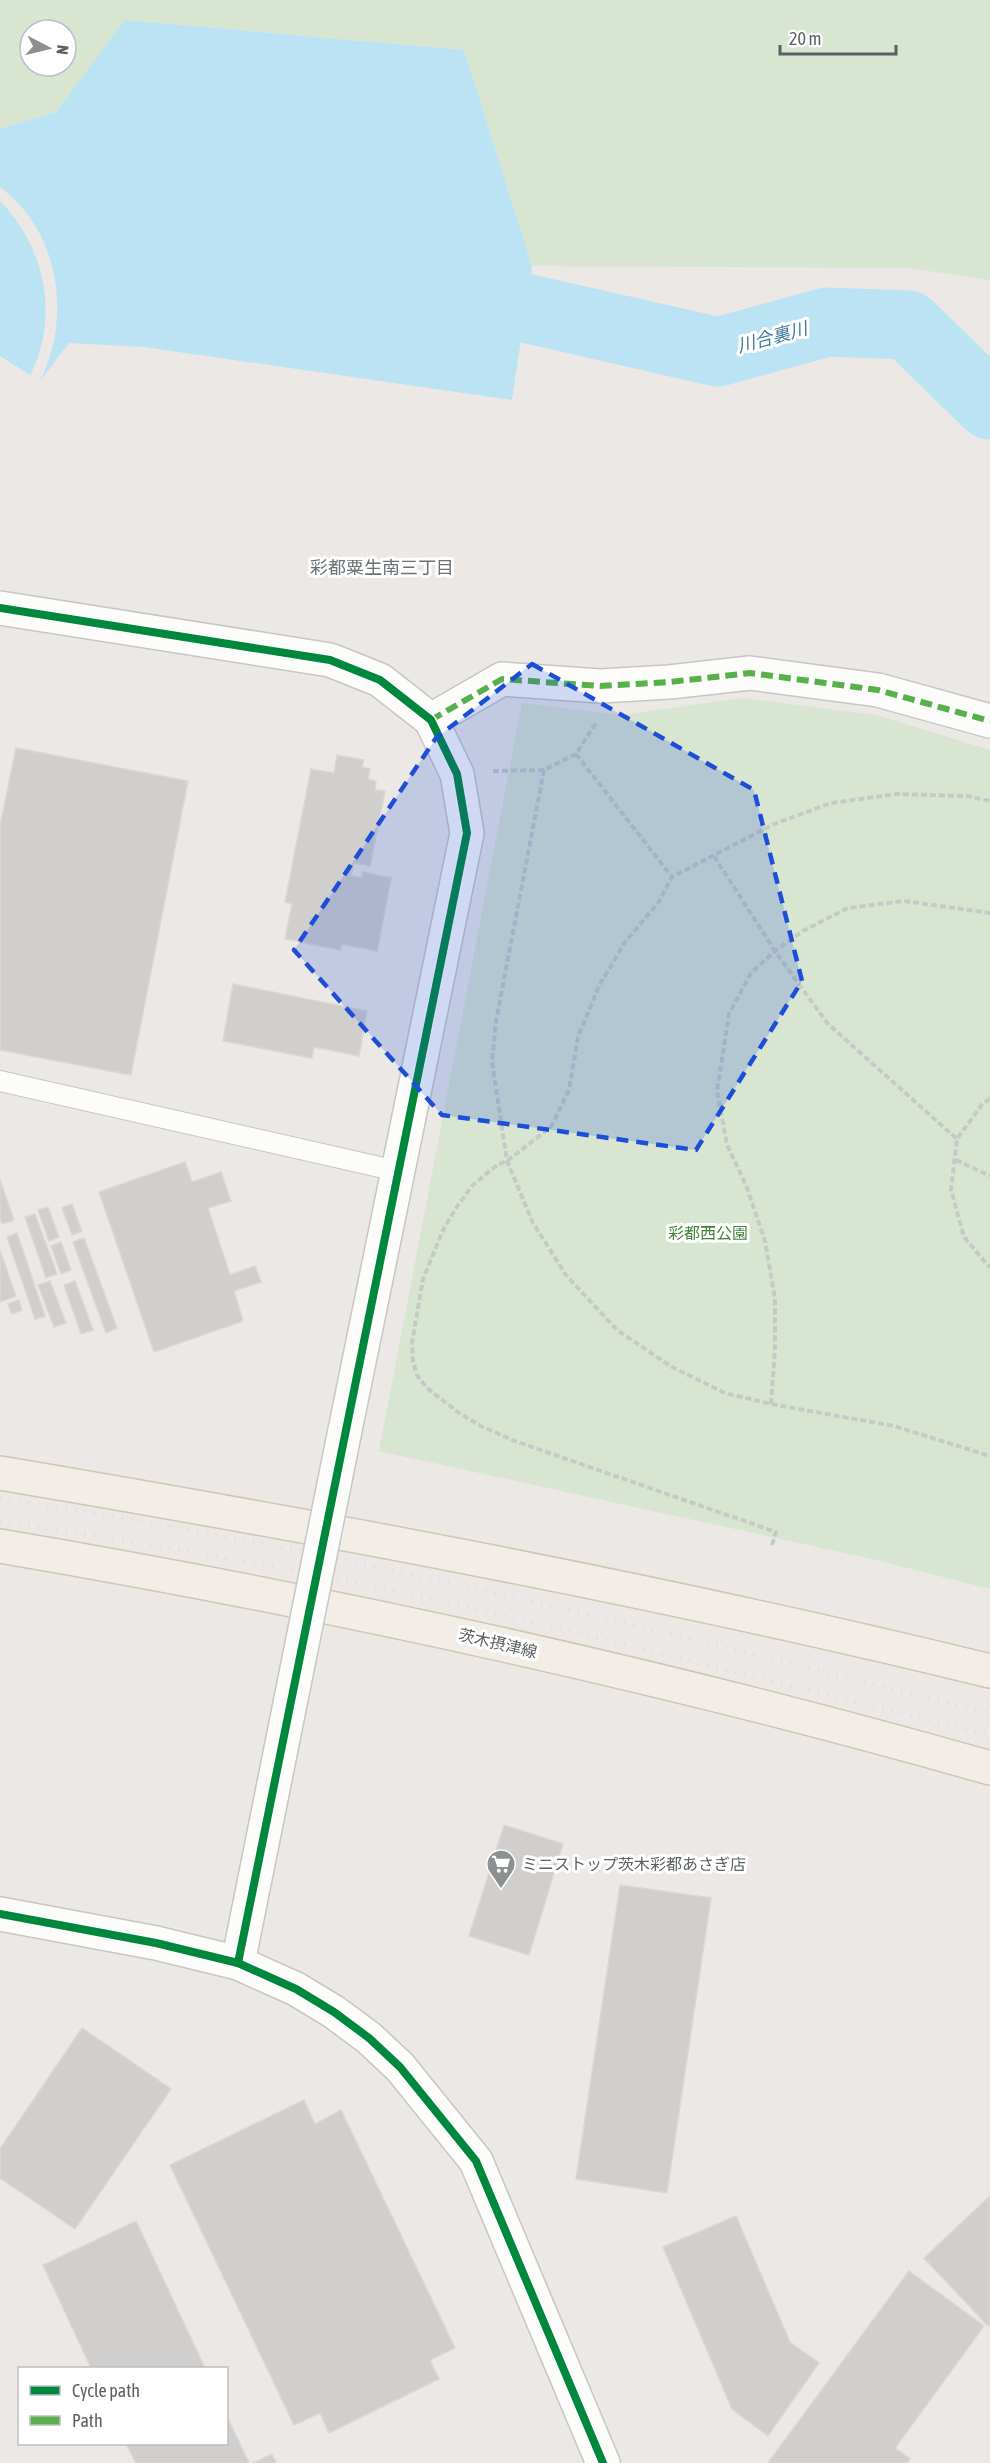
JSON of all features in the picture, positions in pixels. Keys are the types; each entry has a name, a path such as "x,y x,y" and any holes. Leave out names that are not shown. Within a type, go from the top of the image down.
{"main road":[{"path":"0,1473 248,1515 503,1564 990,1671"},
{"name":"茨木摂津線","path":"0,1546 237,1588 482,1639 753,1704 990,1767"}],"street":[{"path":"0,608 330,660 380,680 431,720 457,774 467,833 238,1963"},
{"path":"431,720 502,679 600,686 669,682 750,673 878,690 990,721"},
{"path":"0,1914 145,1941 238,1963 296,1989 334,2012 369,2038 400,2067 476,2161 603,2463"}],"lane":[{"path":"0,1081 397,1171"}],"path":[{"path":"489,771 544,770 576,754 596,726 600,686"},
{"path":"576,754 672,877"},
{"path":"544,770 496,1021 492,1062 507,1161 533,1223 566,1275 617,1330 672,1367 725,1393 771,1404 894,1426 990,1456"},
{"path":"772,1545 776,1532 512,1440 481,1426 439,1399 417,1375 413,1361 412,1343 419,1295 434,1251 451,1216 473,1185 551,1127 569,1090 578,1036 599,986 625,942 658,903 672,877 774,824 831,803 896,794 967,796 990,801"},
{"path":"714,856 775,951 827,1023 957,1139"},
{"path":"771,1404 776,1350 775,1299 765,1241 746,1185 727,1145 717,1091 729,1014 751,973 775,951 803,932 848,908 904,901 990,913"},
{"path":"990,1099 983,1103 957,1139 951,1190 964,1237 990,1268"},
{"path":"956,1160 990,1176"}],"highlighted area":[{"path":"532,664 754,790 802,981 696,1150 442,1115 294,950 436,738"}],"green space":[{"path":"0,0 990,0 990,280 908,268 532,266 464,50 126,20 56,112 0,129"},
{"name":"彩都西公園","path":"743,698 876,715 990,750 990,1589 872,1559 379,1451 522,703 622,715"}],"water":[{"path":"125,20 464,50 532,266 512,400 144,347 69,343 40,381 50,356 56,330 57,304 54,277 47,251 36,227 20,205 0,187 0,129 56,112"},
{"path":"0,201 28,239 43,284 46,307 44,330 39,353 30,375 0,356"}],"building":[{"path":"16,748 188,781 131,1075 0,1050 0,826"},
{"path":"337,755 364,760 362,767 370,769 368,779 376,781 375,790 385,791 370,866 354,863 351,876 362,878 363,872 391,878 377,951 342,944 340,950 285,939 292,904 285,902 311,769 334,773"},
{"path":"233,984 367,1011 359,1056 314,1047 312,1058 223,1041"},
{"path":"185,1162 192,1182 221,1172 231,1201 208,1208 230,1275 255,1266 261,1282 234,1291 243,1321 154,1352 99,1192"},
{"path":"0,1180 14,1220 2,1224 0,1218"},
{"path":"72,1204 82,1231 72,1235 62,1208"},
{"path":"48,1207 59,1237 49,1241 38,1210"},
{"path":"35,1214 57,1274 46,1278 25,1217"},
{"path":"17,1233 45,1316 35,1319 7,1237"},
{"path":"84,1238 117,1328 106,1333 73,1242"},
{"path":"61,1242 71,1270 61,1274 51,1246"},
{"path":"0,1250 16,1296 0,1302"},
{"path":"50,1281 66,1323 54,1327 38,1285"},
{"path":"75,1281 93,1330 81,1334 64,1285"},
{"path":"19,1300 22,1310 12,1314 8,1304"},
{"path":"504,1825 563,1844 529,1955 469,1936"},
{"path":"620,1885 711,1898 667,2193 576,2179"},
{"path":"82,2028 171,2089 75,2229 0,2178 0,2149"},
{"path":"304,2100 315,2124 341,2110 455,2348 430,2360 439,2379 329,2433 320,2413 294,2425 170,2165"},
{"path":"990,2196 990,2324 988,2326 924,2258"},
{"path":"736,2216 790,2342 819,2363 768,2436 732,2409 663,2247"},
{"path":"136,2221 205,2367 91,2367 43,2265"},
{"path":"909,2271 984,2326 895,2448 910,2459 907,2463 768,2463"},
{"path":"228,2418 249,2463 136,2463 127,2445 228,2445"},
{"path":"272,2454 276,2463 253,2463"}],"waterway":[{"name":"川合裏川","path":"433,287 718,352 827,322 908,325 990,405"}],"railway":[{"path":"0,1498 125,1518 374,1566 621,1622 990,1713"},
{"path":"0,1521 191,1552 381,1588 610,1641 990,1735"}],"marked path":[{"path":"431,720 502,679 600,686 669,682 750,673 878,690 990,721"}],"cycle path":[{"path":"0,608 330,660 380,680 431,720 457,774 467,833 238,1963"},
{"path":"0,1914 156,1943 238,1963 296,1989 334,2012 369,2038 400,2067 476,2161 603,2463"}],"place":[{"name":"ミニストップ茨木彩都あさぎ店","path":"501,1890"}],"district":[{"name":"彩都粟生南三丁目","path":"382,567"}]}
